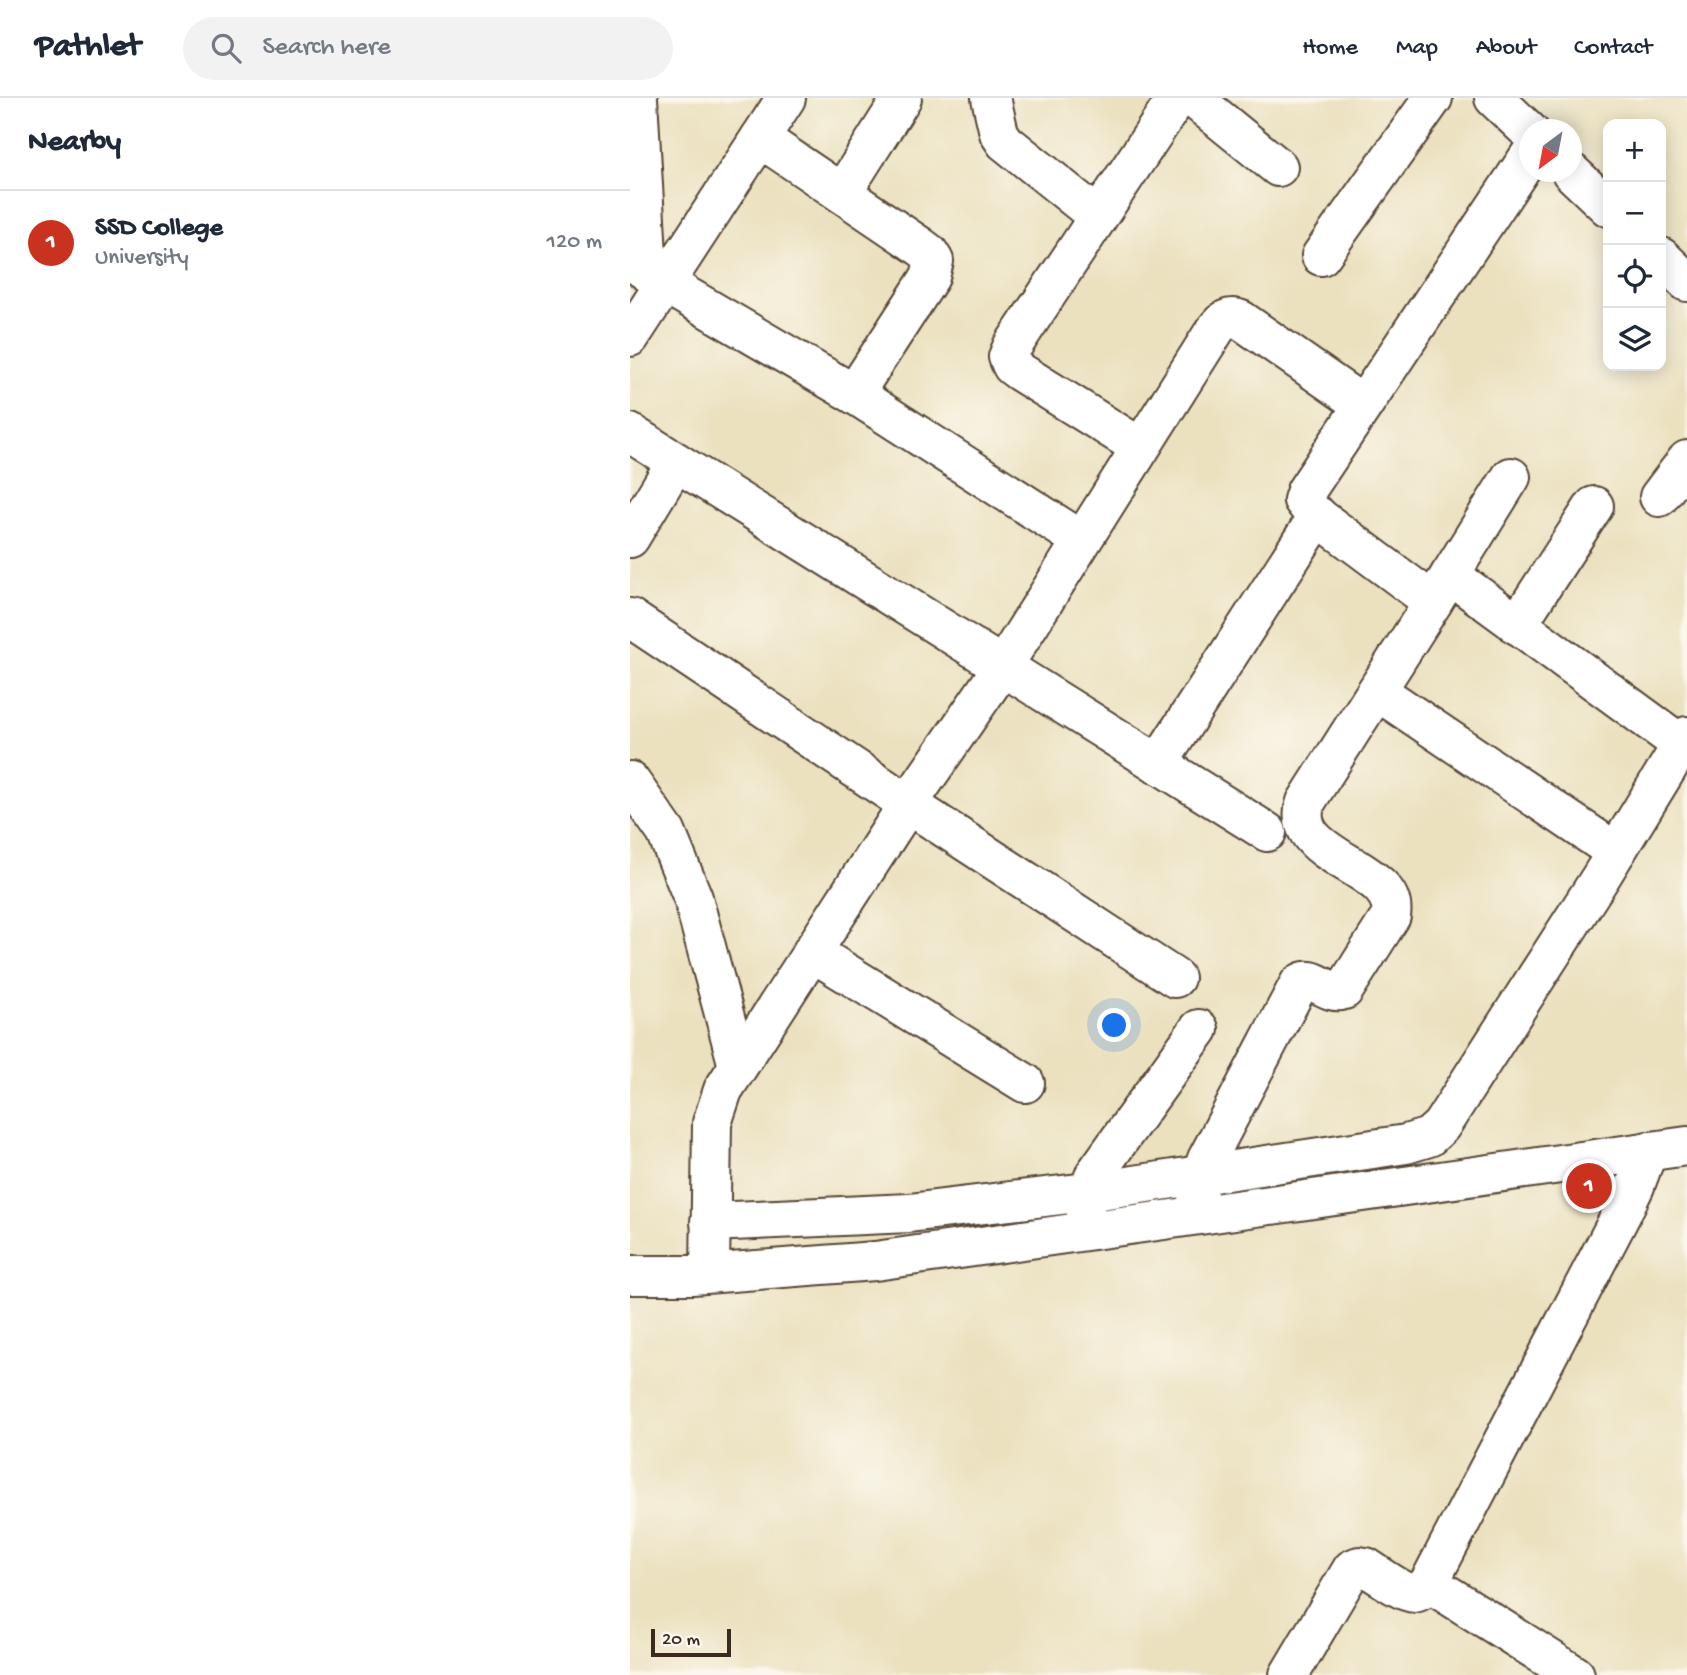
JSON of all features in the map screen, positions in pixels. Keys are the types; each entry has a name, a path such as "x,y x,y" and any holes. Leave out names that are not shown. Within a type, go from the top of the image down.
{"street":[{"path":"630,337 647,272 638,98"},
{"path":"647,272 760,138 786,98"},
{"path":"842,193 902,98"},
{"path":"991,98 999,133 1005,142 1097,216"},
{"path":"1140,447 1020,372 1012,366 1008,357 1097,216 1177,98"},
{"path":"1193,98 1278,167"},
{"path":"1321,256 1433,98"},
{"path":"1494,98 1519,122"},
{"path":"760,138 921,247 934,261 930,277 854,394"},
{"path":"710,1242 876,1261 1086,1207 1199,1189 1419,1142 1441,1126 1616,852 1684,740 1517,625 1441,589 1318,516 1303,500 1306,491 1519,171"},
{"path":"1582,182 1603,202"},
{"path":"1666,262 1687,282"},
{"path":"647,272 854,394 1081,540"},
{"path":"710,1242 712,1123 723,1090 908,804 1003,666 1215,330 1226,319 1233,317 1241,320 1363,405"},
{"path":"630,433 1268,832"},
{"path":"1659,497 1687,460"},
{"path":"630,538 676,462"},
{"path":"1199,1189 1298,984 1308,979 1330,991 1337,993 1344,990 1391,916 1393,905 1390,896 1380,886 1318,843 1302,821 1302,814 1306,802 1511,477"},
{"path":"1517,625 1594,506"},
{"path":"1158,764 1318,516"},
{"path":"630,618 1175,978"},
{"path":"1377,691 1616,852"},
{"path":"630,781 666,832 693,898 738,1066"},
{"path":"812,952 1025,1083"},
{"path":"1086,1207 1095,1174 1199,1029"},
{"path":"1199,1189 1687,1146"},
{"path":"1289,1675 1352,1569 1366,1567 1404,1590 1414,1593 1429,1583 1621,1215 1648,1151"},
{"path":"630,1275 710,1242 909,1213 1086,1207"},
{"path":"1429,1583 1575,1675"}],"place":[{"name":"SSD College","path":"1589,1186"}]}
